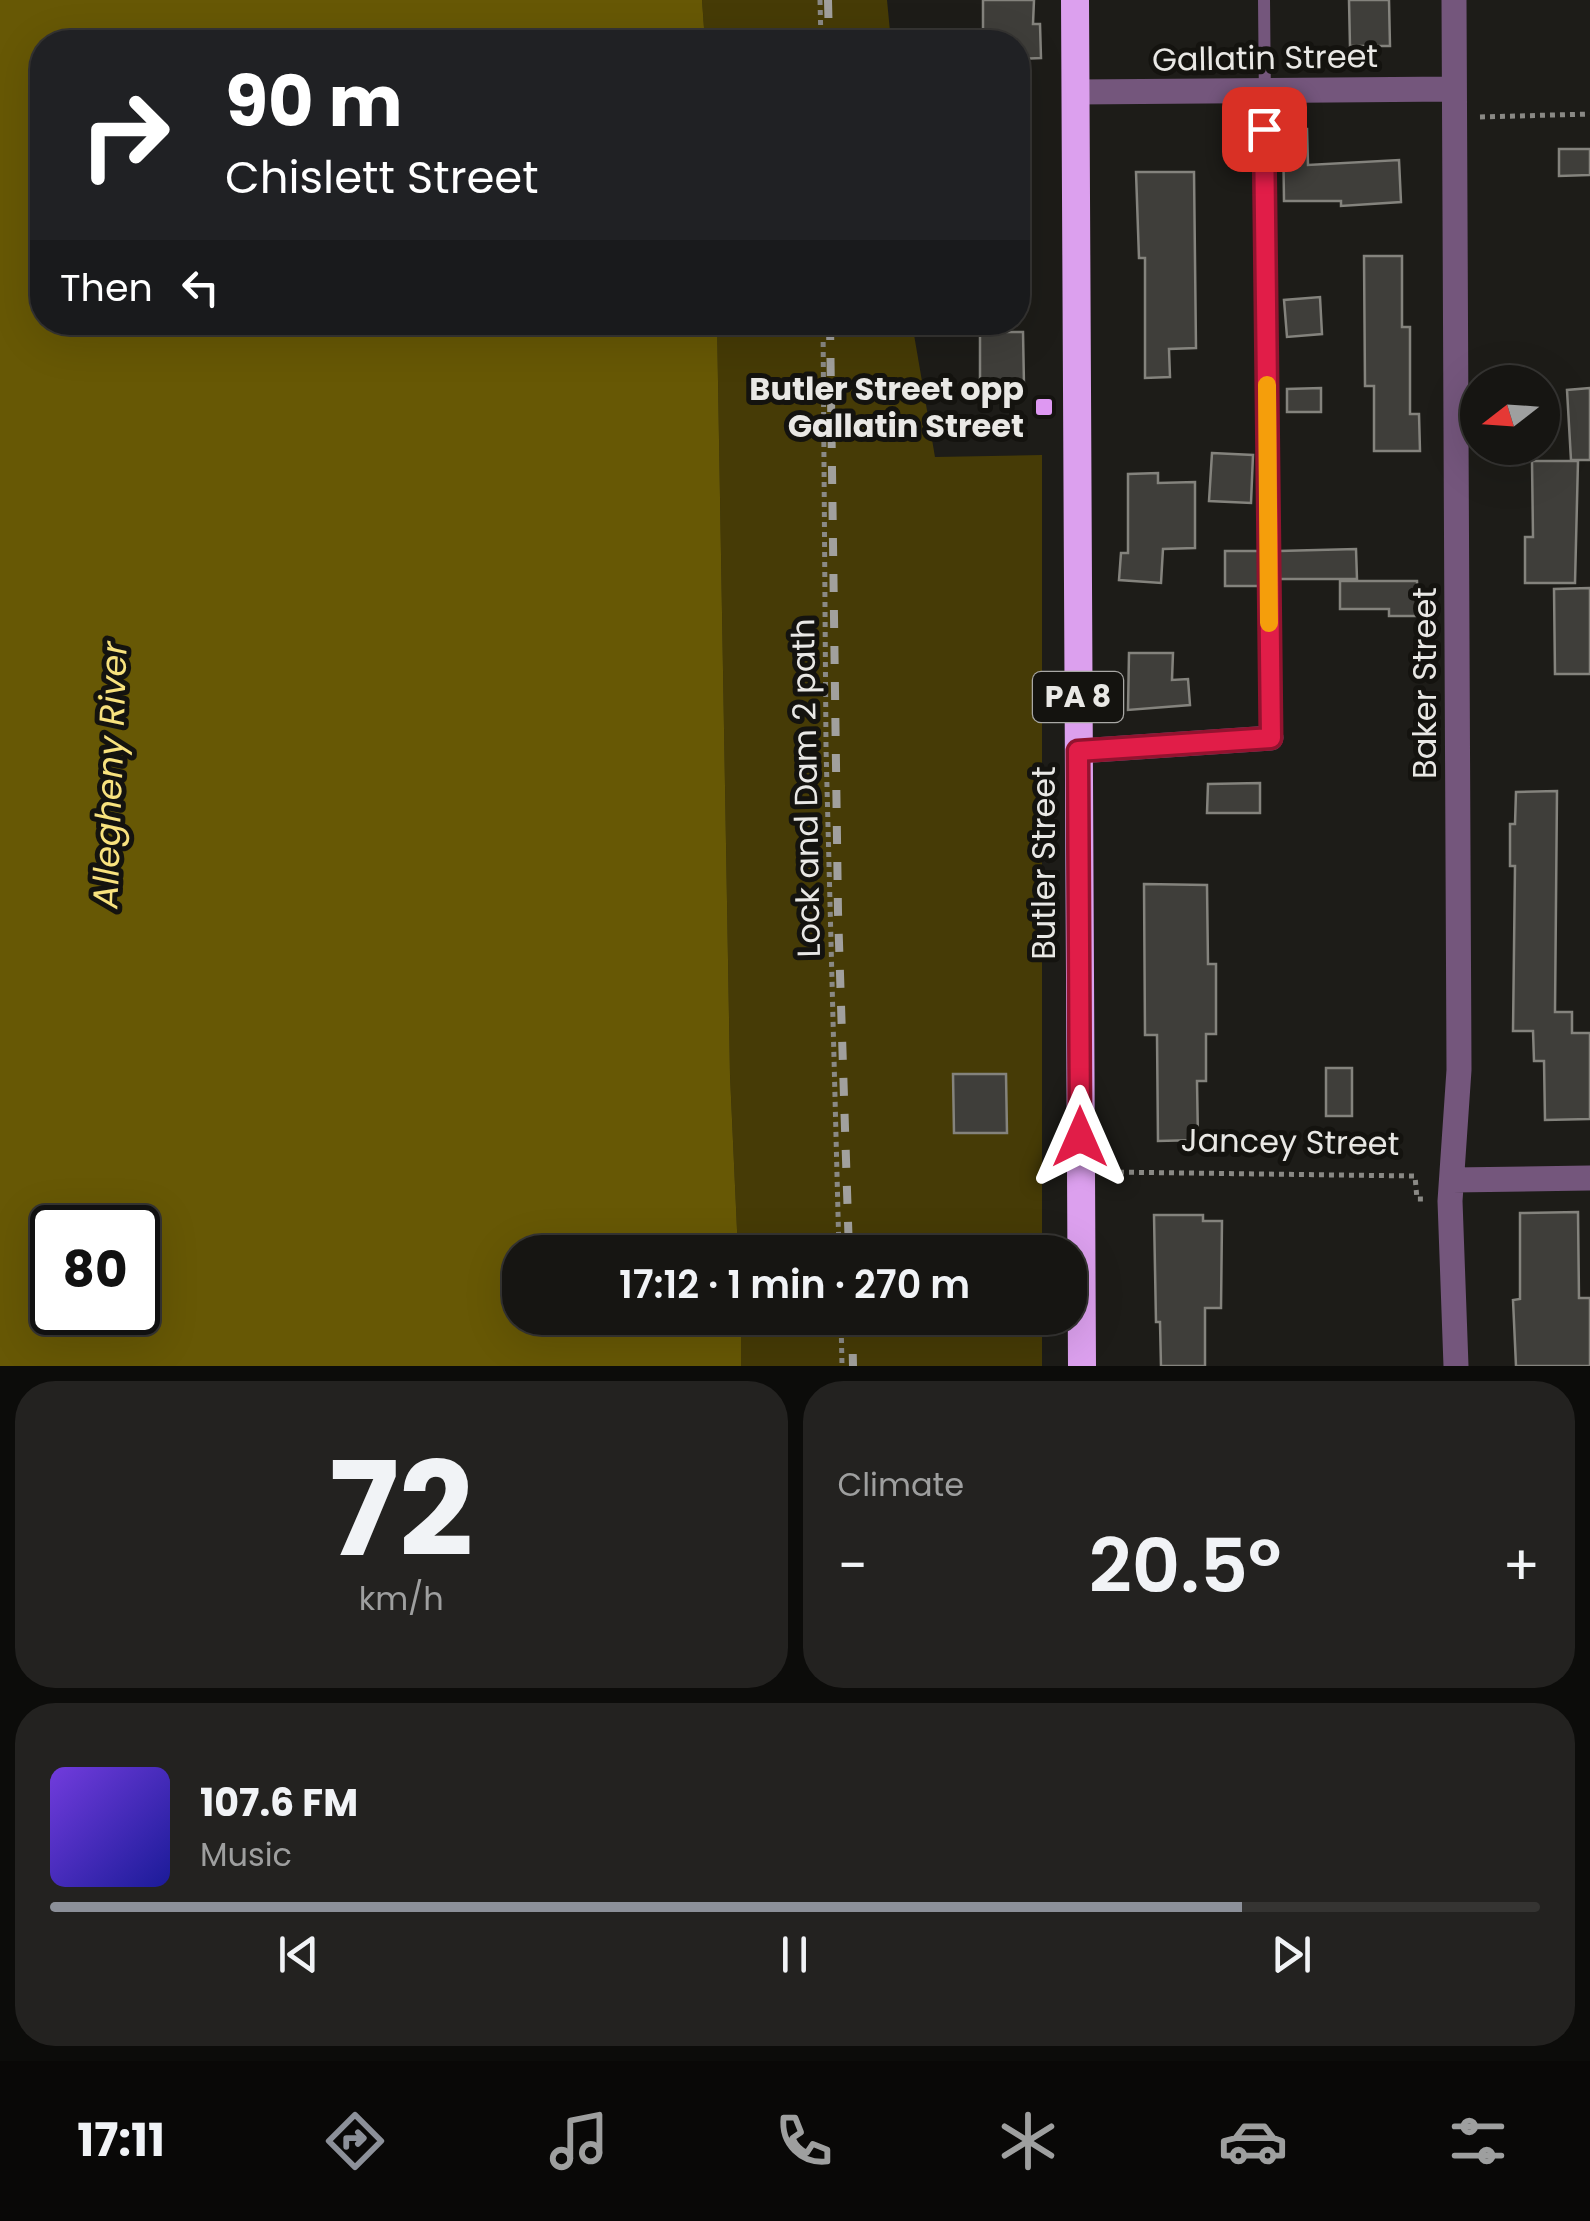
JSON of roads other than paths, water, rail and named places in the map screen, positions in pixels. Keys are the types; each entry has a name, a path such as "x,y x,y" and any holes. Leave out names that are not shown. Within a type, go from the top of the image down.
{"highway":[{"name":"Butler Street","path":"1075,0 1082,1366"}],"street":[{"name":"Baker Street","path":"1454,0 1459,1070 1452,1180 1456,1366"},
{"name":"Gallatin Street","path":"1076,92 1454,89"},
{"path":"1078,751 1271,738"},
{"path":"1452,1180 1590,1178"}],"lane":[{"path":"1264,0 1271,738"}],"water":[{"name":"Allegheny River","path":"0,0 702,0 704,30 30,30 30,335 717,335 730,1075 737,1235 502,1235 502,1335 741,1335 741,1366 0,1366"}],"railway":[{"path":"828,0 829,30"},
{"path":"830,335 838,912 848,1235"},
{"path":"852,1335 853,1366"}],"place":[{"name":"Butler Street opp Gallatin Street","path":"1044,407"}]}
